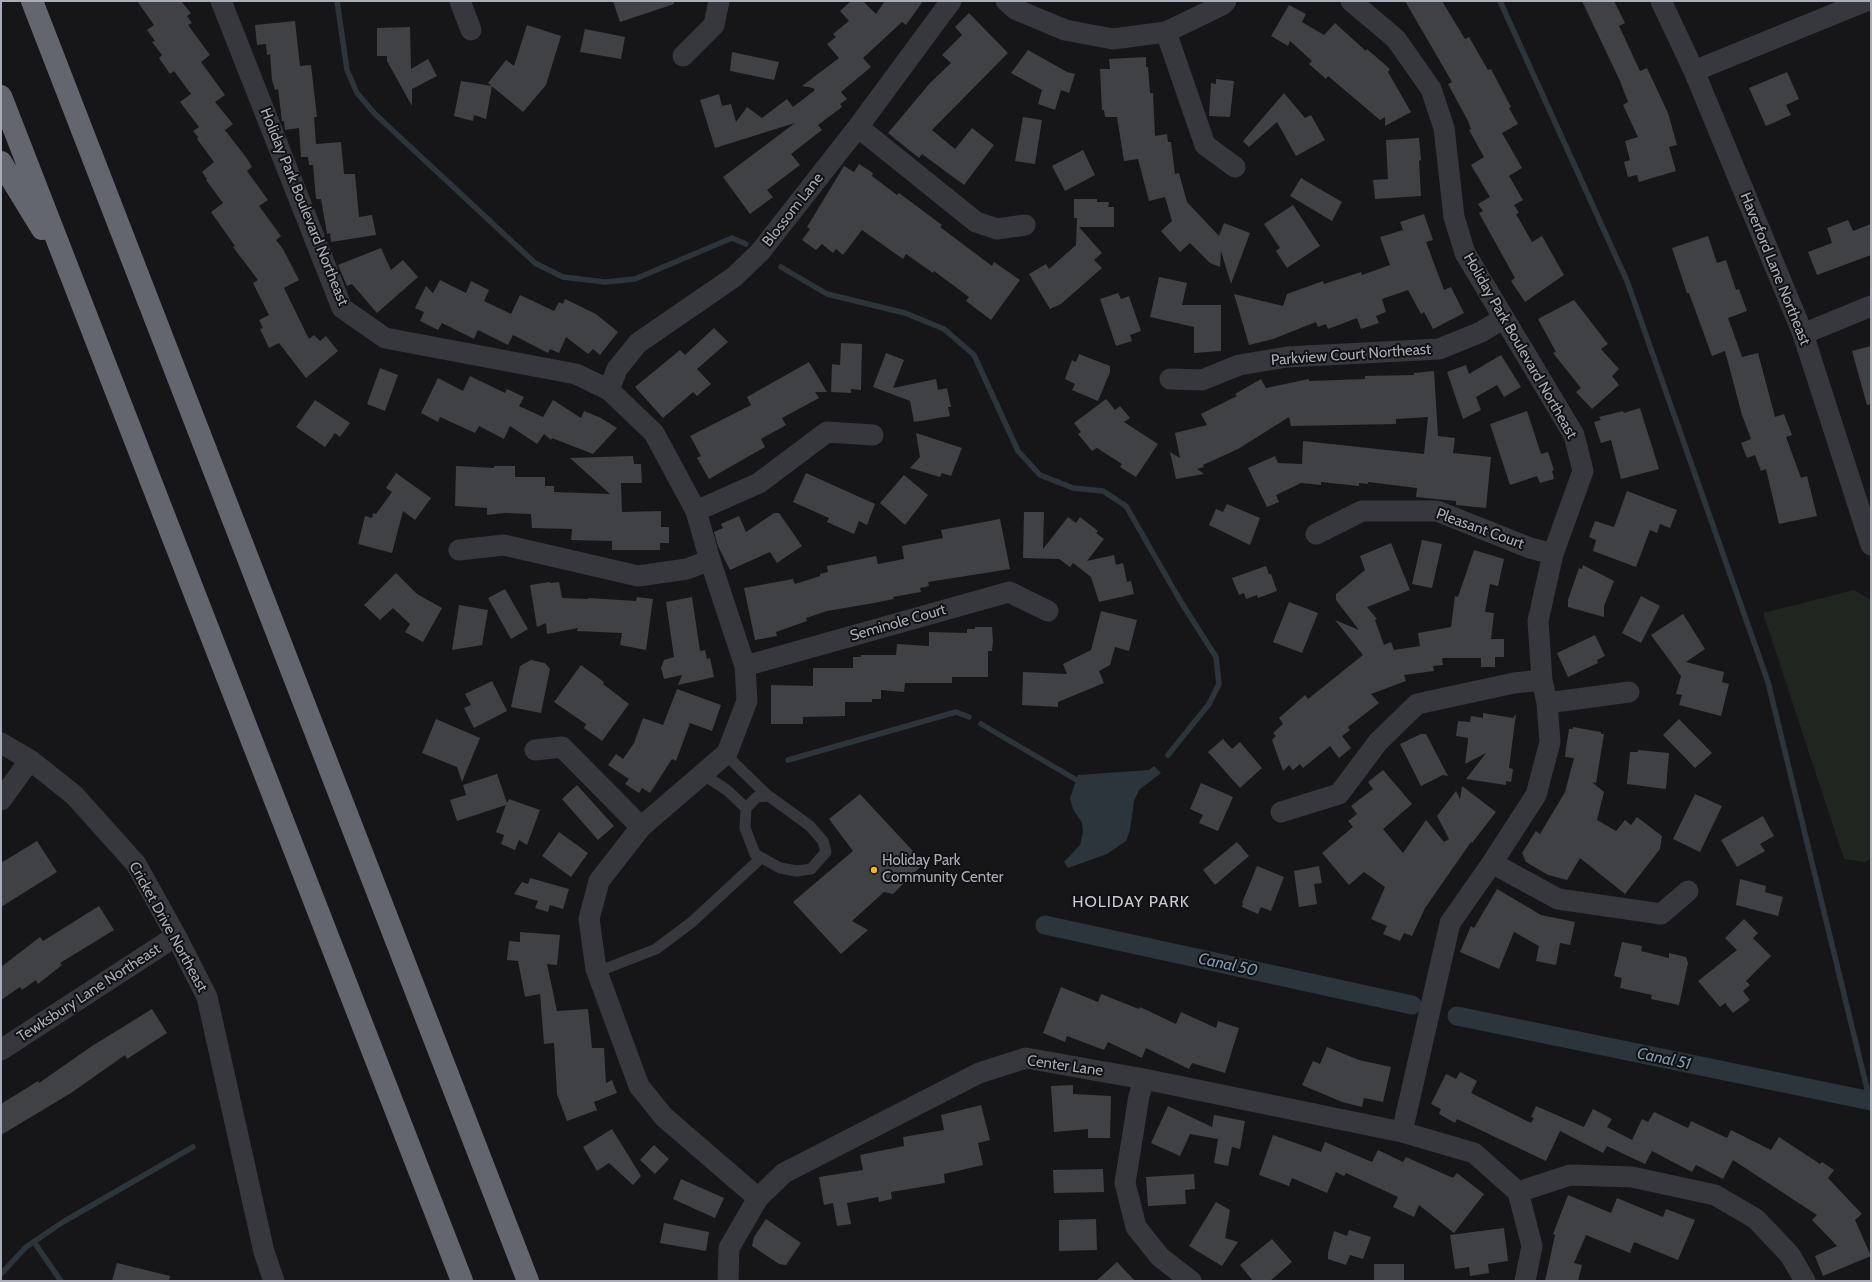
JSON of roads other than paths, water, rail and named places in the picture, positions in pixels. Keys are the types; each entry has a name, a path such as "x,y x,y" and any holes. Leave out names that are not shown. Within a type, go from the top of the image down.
{"highway":[{"path":"32,1 528,1281"},
{"path":"1,96 462,1281"},
{"path":"1,162 70,275"}],"street":[{"name":"Holiday Park Boulevard Northeast","path":"221,1 342,308 385,338 576,374 609,390 654,433 696,511 710,560 745,666 747,701 725,754 641,827 599,881 589,919 597,972 639,1086 664,1117 758,1198"},
{"path":"460,1 471,30"},
{"path":"683,56 714,25 719,1"},
{"name":"Blossom Lane","path":"609,390 617,369 638,343 734,277 760,252 858,127 951,1"},
{"path":"1006,1 1015,9 1065,30 1113,39 1166,32 1222,5 1226,1"},
{"name":"Holiday Park Boulevard Northeast","path":"1351,1 1396,39 1431,90 1444,128 1454,217 1465,253 1574,435 1583,471 1553,554 1538,621 1542,680 1547,704 1550,742 1536,795 1492,863 1450,923 1402,1132"},
{"name":"Haverford Lane Northeast","path":"1661,1 1694,71 1803,334 1871,545"},
{"path":"1694,71 1866,1"},
{"path":"1166,32 1205,145 1235,167"},
{"path":"858,127 976,222 997,229 1025,225"},
{"path":"1803,334 1871,306"},
{"name":"Parkview Court Northeast","path":"1170,379 1202,380 1239,365 1287,357 1439,349 1481,332 1504,318"},
{"path":"696,511 759,483 827,432 873,435"},
{"name":"Pleasant Court","path":"1316,534 1362,511 1437,511 1530,548 1553,554"},
{"path":"459,550 504,545 638,576 687,569 710,560"},
{"name":"Seminole Court","path":"745,666 1009,592 1048,611"},
{"path":"1281,812 1339,794 1378,742 1417,704 1514,683 1542,680"},
{"path":"1547,704 1629,692"},
{"name":"Cricket Drive Northeast","path":"1,743 30,760 74,795 136,864 176,936 207,998 264,1252 274,1281"},
{"path":"535,750 562,747 641,827"},
{"path":"1,800 30,760"},
{"path":"1492,863 1558,899 1661,914 1688,891"},
{"name":"Tewksbury Lane Northeast","path":"1,1050 176,936"},
{"name":"Center Lane","path":"758,1198 784,1173 979,1073 1026,1058 1144,1079 1402,1132"},
{"path":"1144,1079 1139,1096 1124,1183 1136,1226 1160,1257 1191,1281"},
{"path":"1402,1132 1474,1153 1518,1192 1532,1246 1525,1281"},
{"path":"1518,1192 1570,1175 1632,1177 1715,1195 1756,1219 1790,1255 1805,1281"},
{"path":"728,1281 729,1248 758,1198"}],"lane":[{"path":"725,754 769,796 810,826 823,841 826,852 811,869 797,871 780,868 755,854 745,828 746,808 757,797 769,796"},
{"path":"702,774 727,790 746,808"},
{"path":"597,972 656,949 692,922 761,858"}],"waterway":[{"path":"337,1 347,70 357,93 375,114 535,263 563,277 605,282 635,279 732,238 746,244"},
{"path":"1500,1 1627,281 1768,682 1871,1105"},
{"path":"781,267 827,294 905,313 944,329 974,355 1018,451 1040,475 1073,488 1103,491 1126,506 1181,602 1216,657 1219,684 1209,704 1168,755"},
{"path":"788,760 956,712 969,717"},
{"path":"981,724 1075,779"},
{"name":"Canal 50","path":"1045,925 1412,1005"},
{"name":"Canal 51","path":"1457,1016 1871,1101"},
{"path":"1,1274 26,1247 63,1222 193,1147"},
{"path":"34,1242 61,1281"}],"place":[{"name":"Holiday Park Community Center","path":"874,870"}],"district":[{"name":"HOLIDAY PARK","path":"1131,902"}]}
